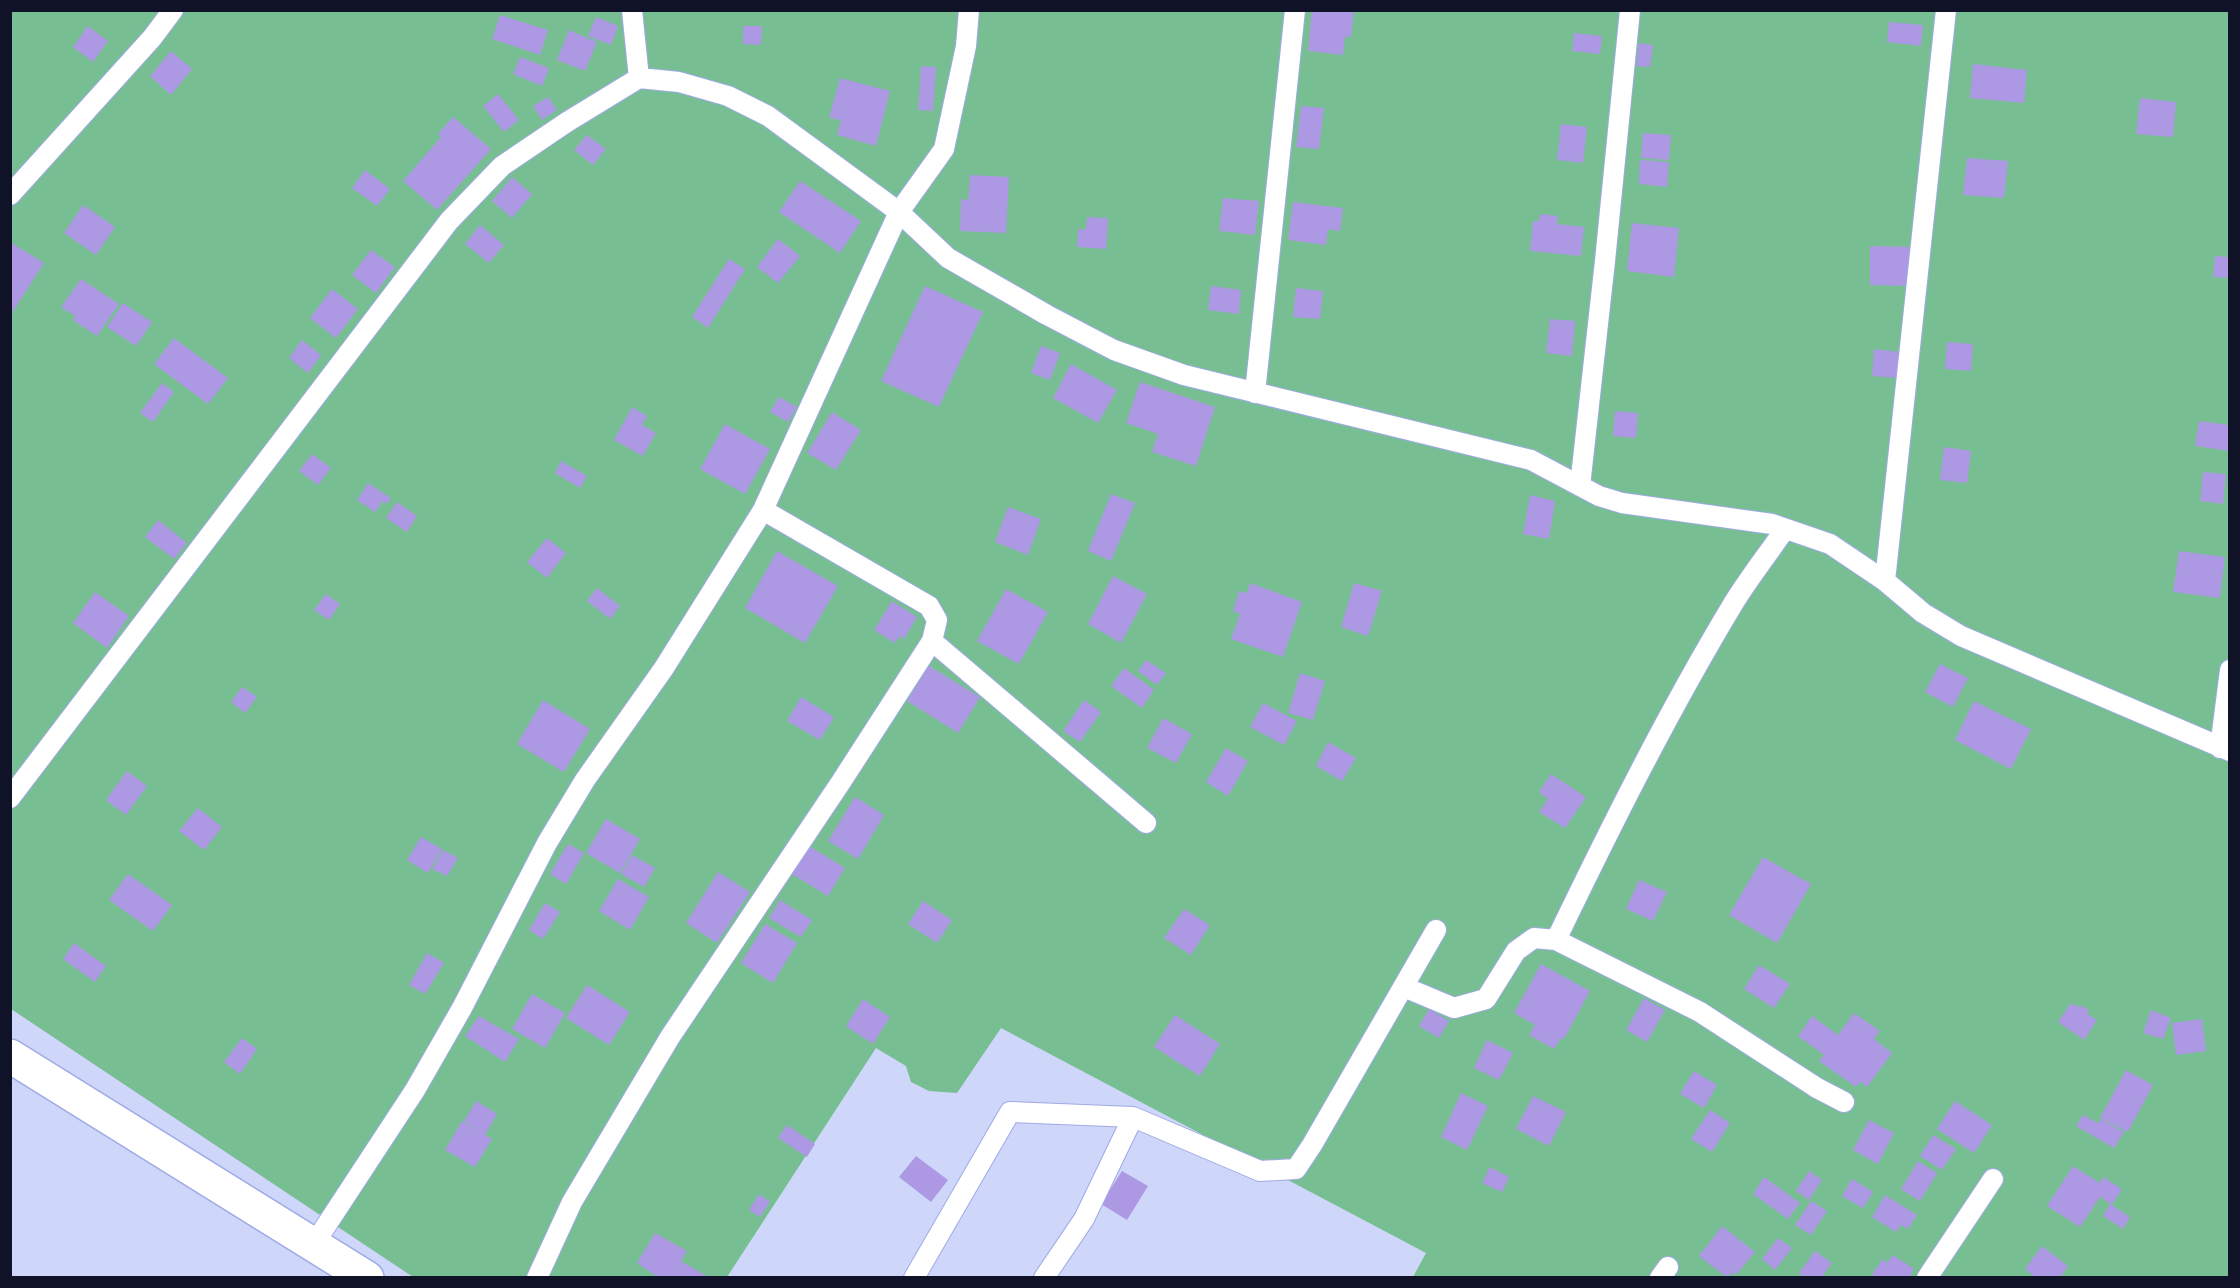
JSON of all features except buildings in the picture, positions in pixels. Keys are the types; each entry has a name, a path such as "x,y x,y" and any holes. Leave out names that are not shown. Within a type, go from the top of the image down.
{"street":[{"path":"10,1056 367,1278"}],"lane":[{"path":"10,195 152,38 173,10"},
{"path":"632,10 639,78"},
{"path":"314,1244 416,1090 462,1008 547,843 579,789 664,668 763,510 899,212 944,149 966,46 969,10"},
{"path":"1255,393 1295,10"},
{"path":"1580,486 1630,10"},
{"path":"1885,581 1946,10"},
{"path":"10,798 449,221 502,166 567,122 639,78 679,82 718,93 768,116 899,212 948,258 1047,315 1114,350 1184,375 1531,460 1599,496 1622,503 1772,524 1830,544 1885,581 1923,613 1961,636 2225,750 2229,670"},
{"path":"537,1278 572,1202 670,1037 835,792 932,641 937,620 929,606 763,510"},
{"path":"1556,939 1666,722 1734,603 1785,529"},
{"path":"932,641 1146,823"},
{"path":"914,1278 1010,1112 1133,1117 1260,1171 1296,1169 1436,930"},
{"path":"1404,987 1454,1008 1486,999 1516,951 1534,938 1556,939 1700,1012 1817,1088 1844,1102"},
{"path":"1044,1278 1084,1219 1133,1117"},
{"path":"1927,1278 1993,1179"}],"green space":[{"path":"10,11 2229,11 2229,1277 1413,1277 1426,1253 1001,1028 957,1093 929,1091 911,1082 906,1066 876,1048 727,1277 413,1277 11,1009"}]}
